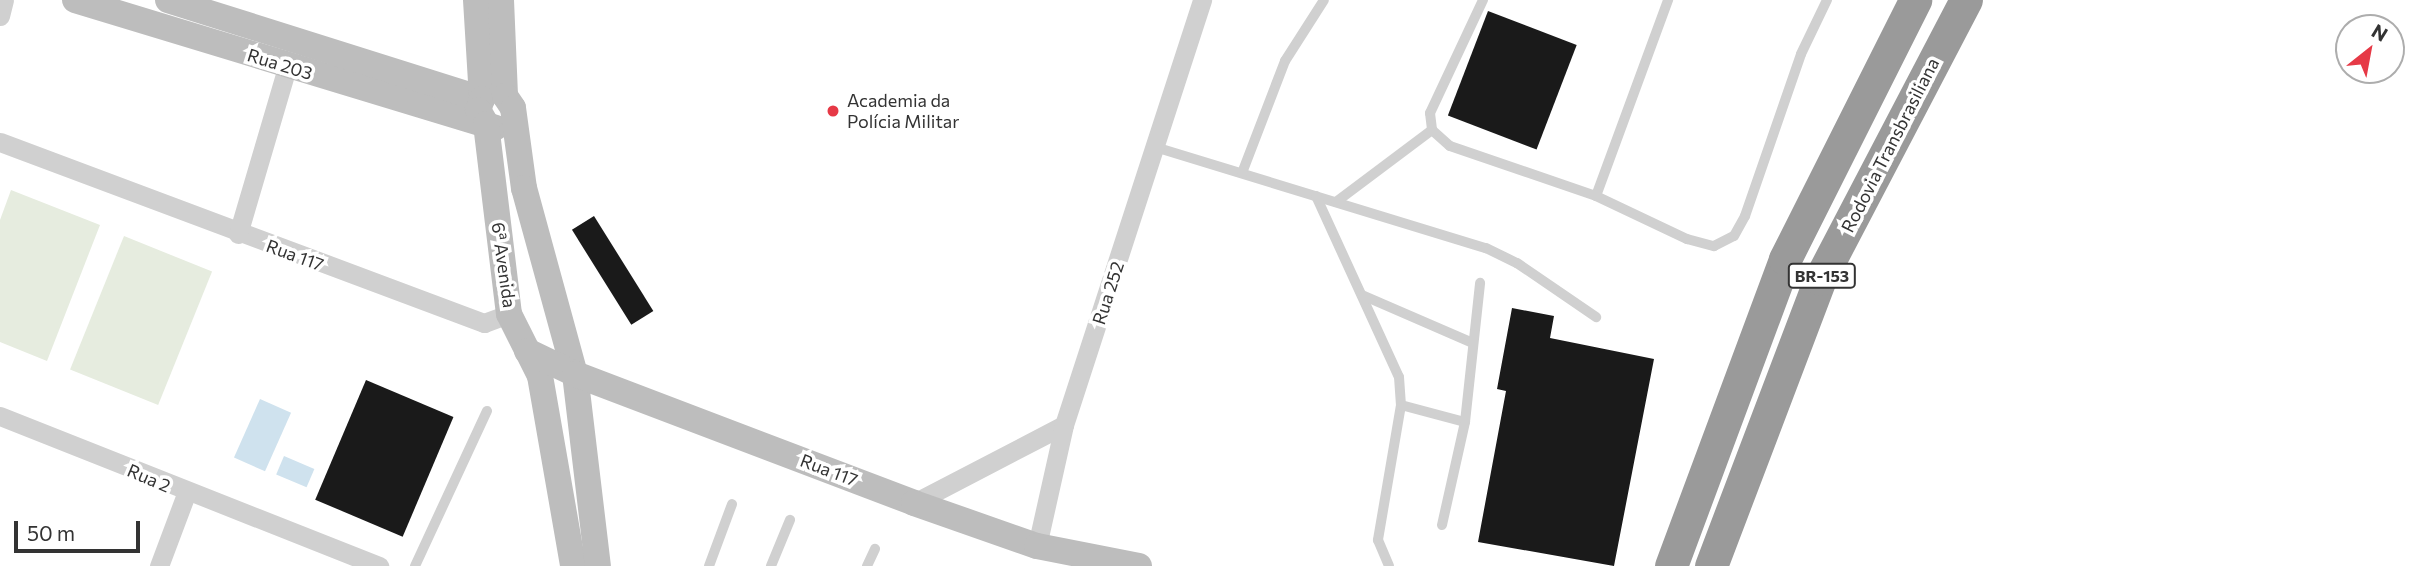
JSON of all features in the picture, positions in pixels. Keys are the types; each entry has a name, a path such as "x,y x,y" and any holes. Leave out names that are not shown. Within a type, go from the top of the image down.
{"highway":[{"name":"BR-153","path":"1671,566 1785,260 1915,0"},
{"name":"Rodovia Transbrasiliana","path":"1711,566 1820,279 1966,0"}],"street":[{"path":"0,16 4,0"},
{"name":"Rua 203","path":"75,0 287,67 491,106"},
{"name":"Rua 203","path":"168,0 491,106"},
{"name":"6ª Avenida","path":"476,0 491,106 509,314 540,376 573,566"},
{"name":"6ª Avenida","path":"491,106 501,0"},
{"name":"Rua 252","path":"1037,546 1065,425 1202,0"},
{"path":"237,234 287,67"},
{"name":"6ª Avenida","path":"491,106 513,108 512,125 524,188 575,374 598,566"},
{"name":"Rua 117","path":"0,142 237,234 484,323 509,314"},
{"name":"Rua 117","path":"527,351 575,374 914,503 1037,546 1139,566"},
{"path":"540,376 575,374"},
{"name":"Rua 2","path":"0,416 186,494 379,566"},
{"path":"914,503 1065,425"},
{"path":"159,566 186,494"}],"lane":[{"path":"1242,173 1285,61 1324,0"},
{"path":"1483,0 1430,113 1432,131 1450,146 1596,196 1687,239 1714,246 1734,236 1801,54 1827,0"},
{"path":"1596,196 1668,0"},
{"path":"1336,202 1432,131"},
{"path":"1155,147 1486,248 1517,263 1596,317"},
{"path":"1316,196 1399,377 1401,404 1378,540 1389,566"},
{"path":"1442,525 1465,422 1480,283"},
{"path":"1362,295 1473,343"},
{"path":"1401,404 1465,422"},
{"path":"415,566 487,411"},
{"path":"709,566 732,504"},
{"path":"771,566 790,520"},
{"path":"867,566 875,549"}],"shaded area":[{"path":"11,190 100,225 47,361 0,342 0,220"},
{"path":"124,236 212,272 158,405 70,370"}],"water":[{"path":"260,399 291,413 265,471 234,457"},
{"path":"284,456 314,469 307,487 276,474"}],"building":[{"path":"1488,11 1577,45 1537,150 1448,116"},
{"path":"594,216 653,311 631,325 572,230"},
{"path":"1512,308 1554,316 1550,338 1654,359 1614,566 1478,542 1506,391 1497,389"},
{"path":"366,380 453,417 403,537 315,500"}],"place":[{"name":"Academia da Polícia Militar","path":"833,111"}]}
